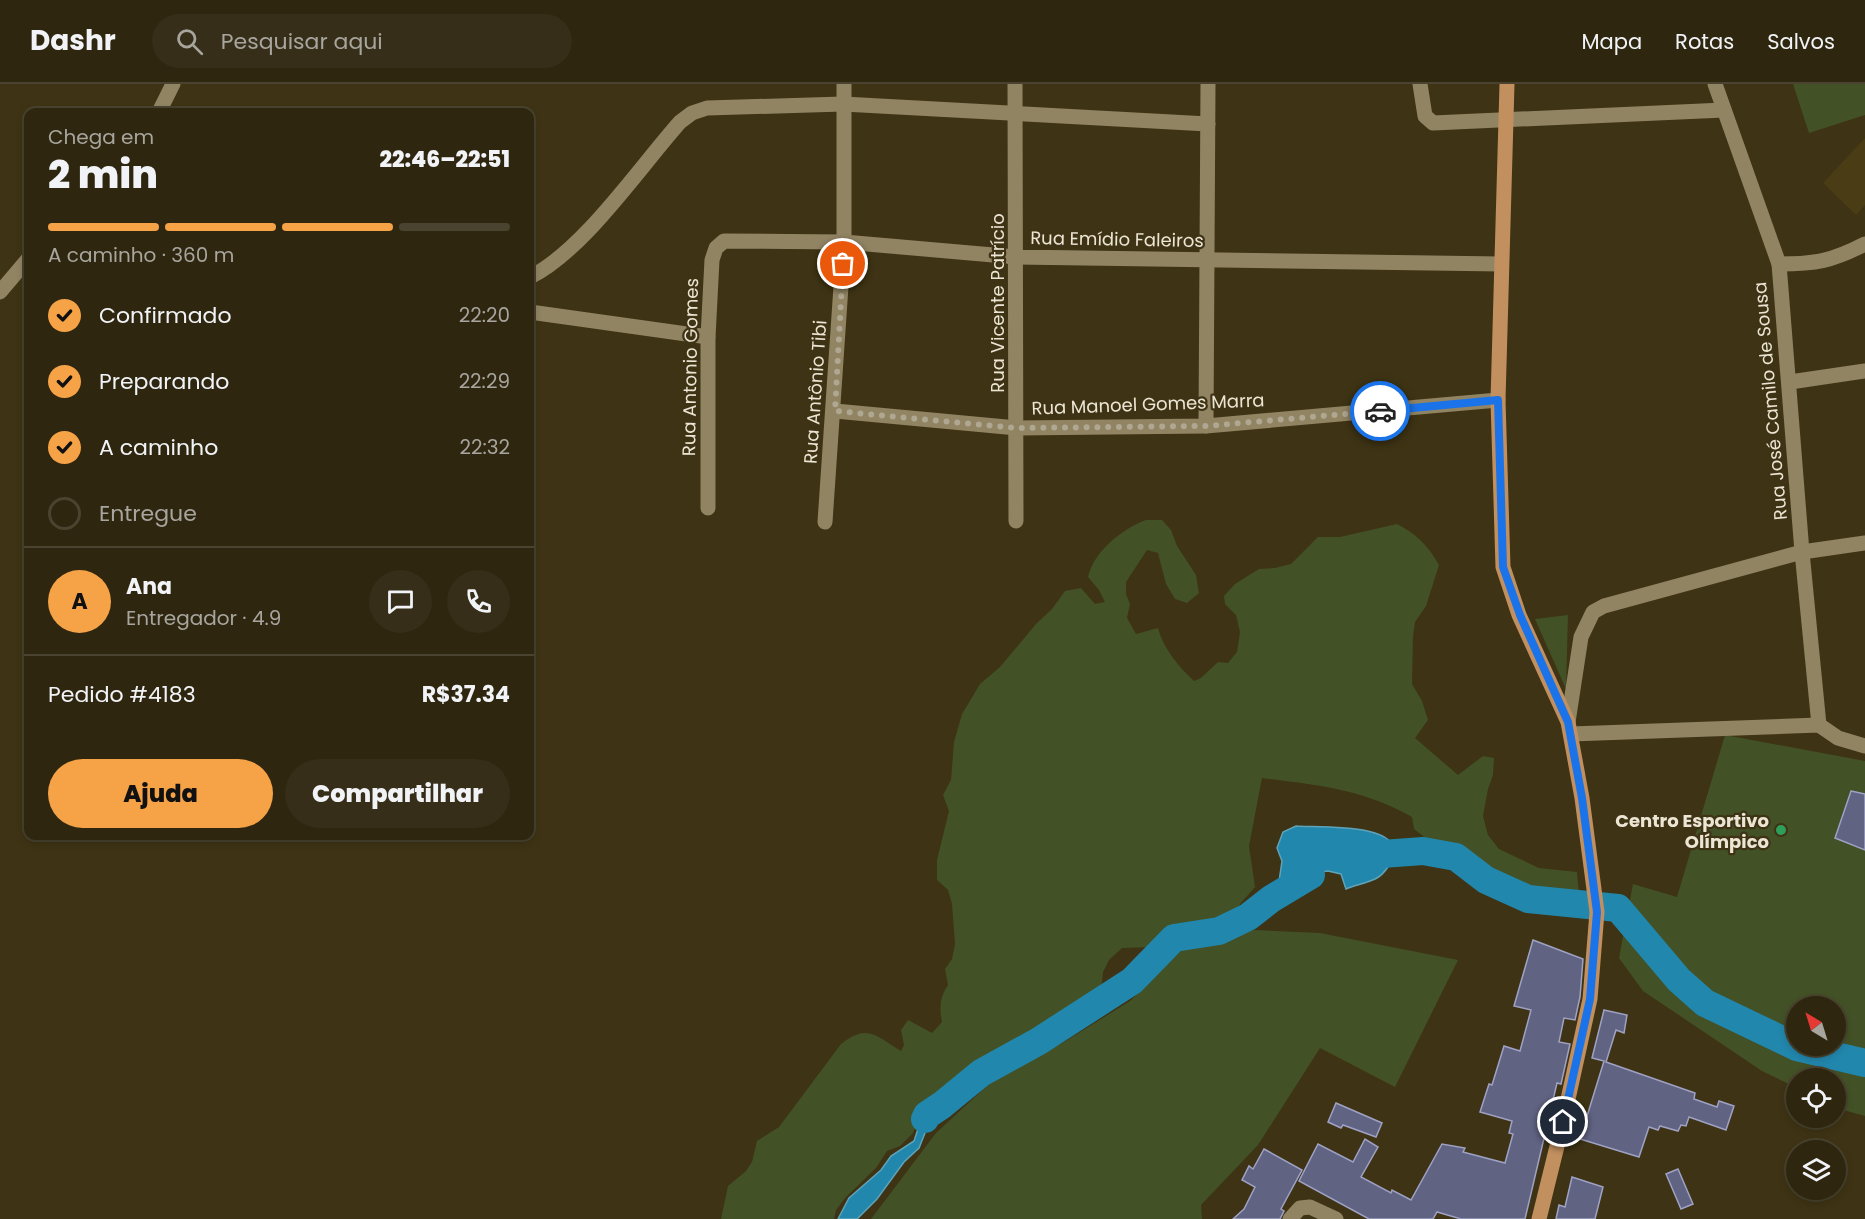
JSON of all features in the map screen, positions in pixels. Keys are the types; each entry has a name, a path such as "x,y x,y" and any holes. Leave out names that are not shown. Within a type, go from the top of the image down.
{"main road":[{"path":"1507,84 1498,400 1502,547 1506,578 1569,728 1597,912 1596,947 1590,999 1539,1219"}],"street":[{"path":"161,108 173,84"},
{"name":"Rua Antônio Tibi","path":"825,522 835,411 844,242 844,84"},
{"name":"Rua Vicente Patrício","path":"1015,84 1016,521"},
{"path":"1206,426 1208,84"},
{"path":"1420,84 1425,116 1433,123 1724,110"},
{"name":"Rua José Camilo de Sousa","path":"1715,84 1779,264 1802,552 1819,725"},
{"path":"534,275 548,267 592,225 680,122 692,113 707,108 843,104 1208,124"},
{"name":"Rua Emídio Faleiros","path":"732,240 844,242 1016,257 1501,264"},
{"name":"Rua Antonio Gomes","path":"708,507 708,337 713,253 720,244 732,240"},
{"path":"1779,264 1818,263 1843,256 1865,244"},
{"path":"0,292 24,264"},
{"path":"534,313 708,337"},
{"path":"1790,382 1865,371"},
{"name":"Rua Manoel Gomes Marra","path":"835,411 1017,428 1206,426 1498,400"},
{"path":"1865,543 1802,552 1604,606 1593,612 1581,637 1569,728 1819,725 1838,738 1865,746"},
{"path":"1290,1219 1300,1208 1310,1207 1336,1219"}],"shaded area":[{"path":"1865,138 1865,205 1856,215 1823,183"}],"green space":[{"path":"1793,84 1865,84 1865,115 1809,133"},
{"path":"1146,520 1162,520 1171,530 1177,546 1196,575 1199,593 1187,603 1175,599 1166,584 1158,553 1147,550 1126,582 1126,594 1130,604 1127,618 1136,634 1158,628 1172,657 1194,681 1201,678 1218,662 1228,663 1237,652 1240,632 1236,615 1225,604 1224,596 1235,584 1259,569 1291,564 1318,537 1340,537 1397,524 1416,536 1439,565 1426,606 1415,622 1412,684 1422,701 1428,720 1415,738 1458,775 1483,756 1494,758 1493,775 1483,816 1488,835 1499,849 1539,868 1577,872 1579,894 1576,896 1517,884 1486,871 1465,855 1433,844 1414,829 1412,817 1376,800 1339,790 1262,778 1249,846 1255,887 1240,904 1237,912 1220,919 1168,929 1154,947 1122,948 1109,960 1103,972 1102,983 1090,997 1033,1034 974,1065 961,1076 955,1088 922,1113 913,1133 900,1146 887,1151 876,1168 846,1197 836,1210 834,1219 721,1219 728,1186 746,1171 752,1162 757,1141 779,1127 841,1044 858,1034 865,1033 878,1037 901,1051 904,1045 901,1030 908,1020 932,1033 942,1022 941,1002 948,985 945,969 952,959 955,944 952,904 948,890 937,880 937,860 949,811 943,795 951,780 954,742 962,714 980,684 1000,667 1036,624 1052,609 1065,591 1081,588 1095,604 1105,602 1088,577 1091,567 1110,542"},
{"path":"1568,615 1566,689 1535,619"},
{"name":"Centro Esportivo Olímpico","path":"1725,735 1865,761 1865,1116 1846,1111 1846,1068 1786,1068 1786,1083 1762,1071 1643,991 1619,958 1633,884 1677,897"},
{"path":"1254,930 1320,933 1458,960 1395,1087 1320,1048 1258,1145 1201,1205 1202,1219 871,1219 936,1133 990,1083 1064,1042 1130,1001 1184,948"}],"water":[{"path":"1296,826 1338,827 1372,832 1385,837 1392,845 1393,856 1385,871 1370,881 1346,889 1341,874 1328,871 1314,873 1298,888 1277,895 1282,861 1277,848 1283,832"},
{"path":"958,1093 931,1118 919,1148 904,1162 877,1199 857,1219 838,1219 849,1198 881,1170 891,1156 914,1141 923,1114"}],"building":[{"path":"1851,791 1865,794 1865,850 1835,838"},
{"path":"1533,940 1583,959 1580,997 1575,1020 1564,1018 1559,1042 1570,1044 1561,1084 1557,1083 1525,1219 1461,1219 1437,1212 1433,1219 1369,1219 1299,1181 1318,1144 1353,1162 1365,1139 1378,1147 1361,1177 1391,1193 1392,1190 1411,1200 1442,1144 1465,1148 1463,1152 1505,1163 1513,1134 1509,1133 1512,1121 1480,1112 1489,1084 1492,1085 1504,1046 1520,1051 1531,1010 1514,1006"},
{"path":"1604,1010 1627,1015 1624,1033 1616,1030 1606,1062 1695,1093 1694,1099 1717,1107 1719,1101 1734,1106 1726,1130 1689,1117 1686,1126 1681,1125 1678,1131 1660,1126 1658,1130 1649,1127 1639,1157 1580,1139 1604,1061 1592,1058"},
{"path":"1336,1103 1382,1123 1376,1137 1343,1125 1341,1128 1328,1122"},
{"path":"1264,1149 1302,1170 1281,1209 1284,1211 1280,1219 1233,1219 1244,1209 1255,1187 1242,1180 1249,1166 1253,1169"},
{"path":"1678,1169 1693,1204 1681,1209 1666,1174"},
{"path":"1572,1177 1603,1187 1595,1219 1556,1219 1559,1205 1565,1207"}],"waterway":[{"path":"1355,856 1423,851 1456,857 1486,880 1528,899 1618,908 1679,980 1705,1003 1797,1047 1865,1063"},
{"path":"925,1119 927,1115 981,1073 1039,1041 1132,981 1174,938 1219,931 1248,917 1271,899 1311,875"}],"way so far":[{"path":"843,264 835,411 1017,428 1206,426 1380,411"}],"place":[{"name":"Centro Esportivo Olímpico","path":"1781,830"}],"route":[{"path":"1380,411 1498,400 1503,567 1520,615 1568,722 1582,798 1597,912 1595,960 1590,999 1563,1122"}]}
